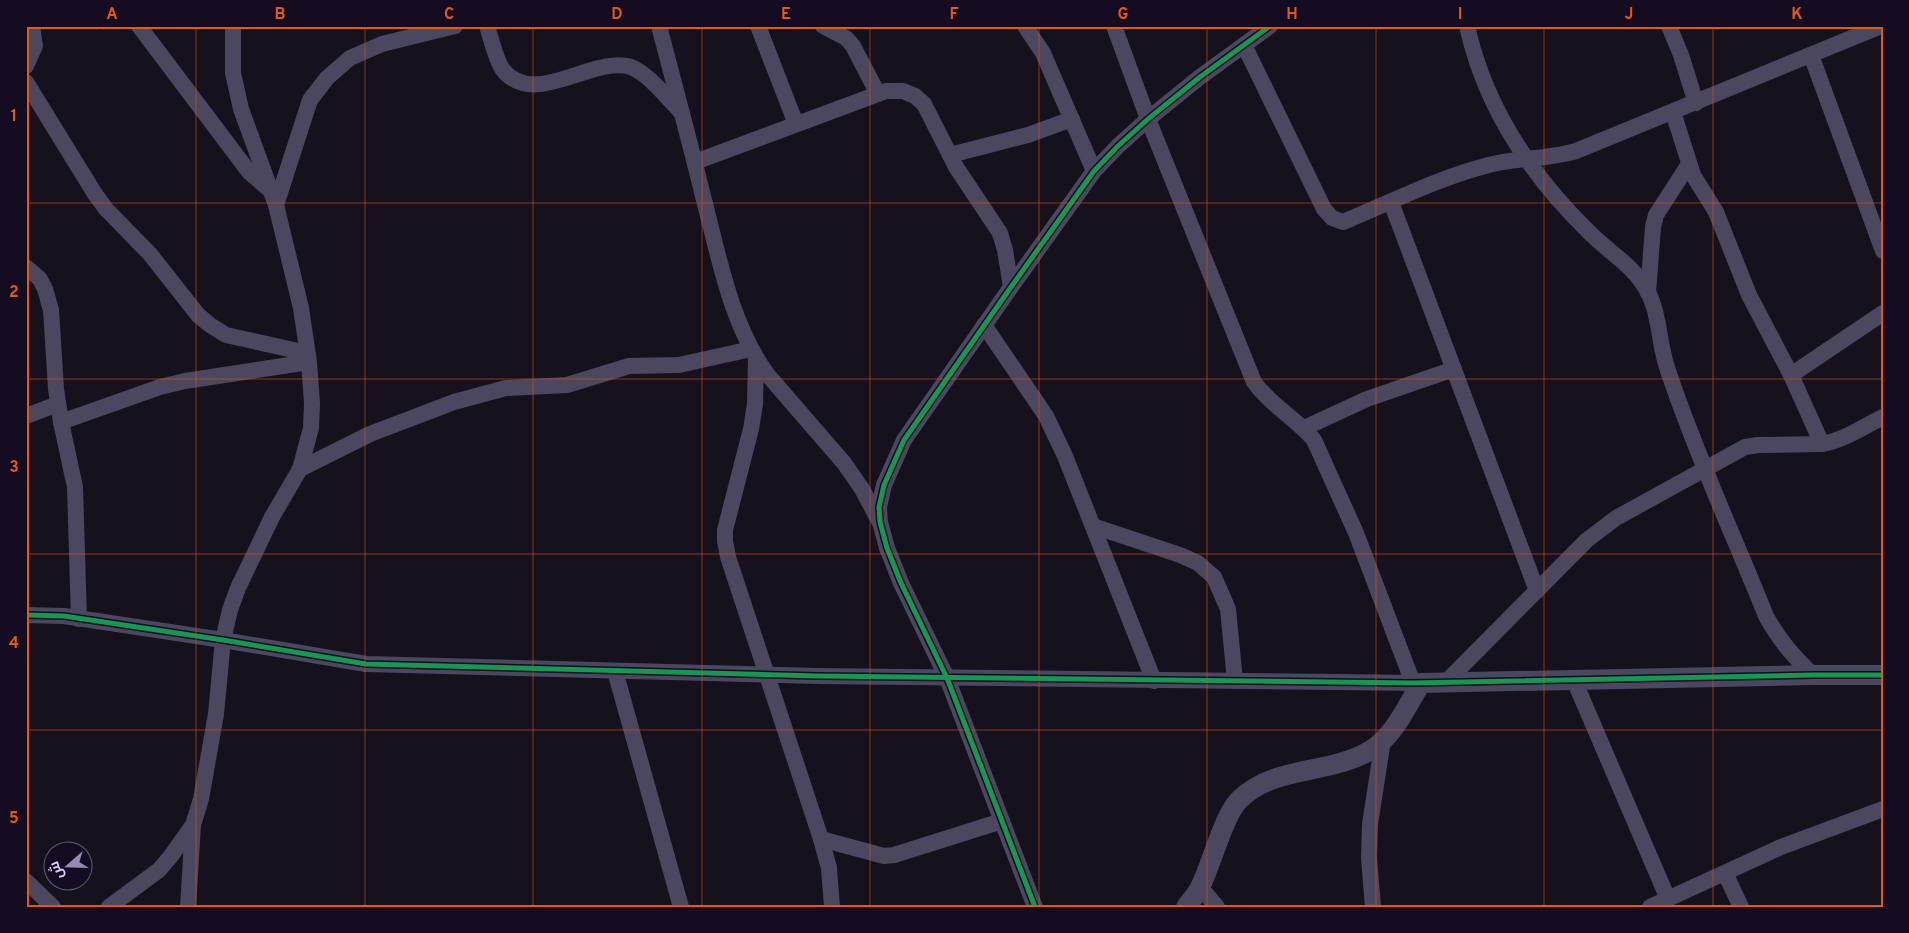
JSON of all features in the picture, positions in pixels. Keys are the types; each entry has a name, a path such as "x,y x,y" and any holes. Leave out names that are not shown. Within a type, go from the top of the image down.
{"street":[{"path":"26,66 34,46 32,26"},
{"path":"139,26 249,172 274,198"},
{"path":"188,907 193,825 202,799 214,724 223,640 238,588 272,517 300,469 311,428 312,403 308,358 300,308 274,198 241,109 233,73 233,26"},
{"path":"274,198 310,100 327,78 350,58 382,44 455,26"},
{"path":"487,26 502,68 512,79 541,84 615,65 629,67 641,72 683,115"},
{"path":"659,26 724,280 740,326 754,354 767,374 844,463 862,489 880,522"},
{"path":"758,26 796,124"},
{"path":"823,26 846,38 853,46 878,94"},
{"path":"1025,26 1043,53 1094,171"},
{"path":"1114,26 1148,119 1254,382 1261,392 1304,428 1314,440 1356,532 1417,683 1397,722 1383,740 1372,750 1354,759 1327,767 1273,778 1254,787 1239,799 1231,811 1200,887 1186,907"},
{"path":"1035,907 947,678 901,583 887,548 880,522 879,507 884,485 904,440 1094,171 1148,119 1200,77 1270,26"},
{"path":"1467,26 1473,54 1482,78 1525,158 1591,234 1625,264 1643,284 1648,293 1657,318 1663,354 1672,384 1766,616 1777,637 1813,675"},
{"path":"1669,26 1681,55 1696,103"},
{"path":"1244,45 1324,209 1332,218 1342,222 1459,174 1487,165 1525,158 1557,157 1576,151 1881,26"},
{"path":"1812,55 1883,251"},
{"path":"26,82 106,209 160,265 198,314 210,325 226,335 308,358"},
{"path":"695,162 886,91 903,91 915,96 924,104 950,155 1000,233 1006,250 1011,287"},
{"path":"1673,112 1692,175 1716,212 1749,295 1791,375 1822,444"},
{"path":"950,155 1028,135 1072,120"},
{"path":"1648,293 1653,227 1656,214 1688,164"},
{"path":"1390,202 1537,591"},
{"path":"26,267 40,279 51,310 58,404 74,487 78,619"},
{"path":"1791,375 1883,313"},
{"path":"984,325 1046,416 1065,456 1154,681"},
{"path":"300,469 370,434 454,402 506,388 567,385 629,366 679,364 754,354"},
{"path":"754,354 754,404 751,429 725,530 724,541 822,839 829,868 832,907"},
{"path":"61,422 160,387 308,358"},
{"path":"1304,428 1367,398 1454,370"},
{"path":"26,416 58,404"},
{"path":"1445,683 1587,540 1616,518 1746,447 1758,445 1822,444 1841,439 1883,416"},
{"path":"1093,526 1180,555 1198,563 1214,577 1228,609 1235,681"},
{"path":"26,615 78,619 223,640 366,664 947,678 1417,683 1883,675"},
{"path":"615,671 681,907"},
{"path":"1574,680 1668,899"},
{"path":"1373,907 1369,858 1370,824 1383,740"},
{"path":"1650,907 1781,847 1883,809"},
{"path":"822,839 884,856 894,855 1002,821"},
{"path":"109,907 159,870 193,825"},
{"path":"1725,873 1740,907"},
{"path":"26,881 53,907"},
{"path":"1200,887 1217,907"}],"cycle path":[{"path":"1035,907 947,678 901,583 887,548 880,522 879,507 884,485 904,440 1094,171 1148,119 1200,77 1270,26"},
{"path":"26,615 64,616 366,664 818,676 1413,683 1883,675"}]}
